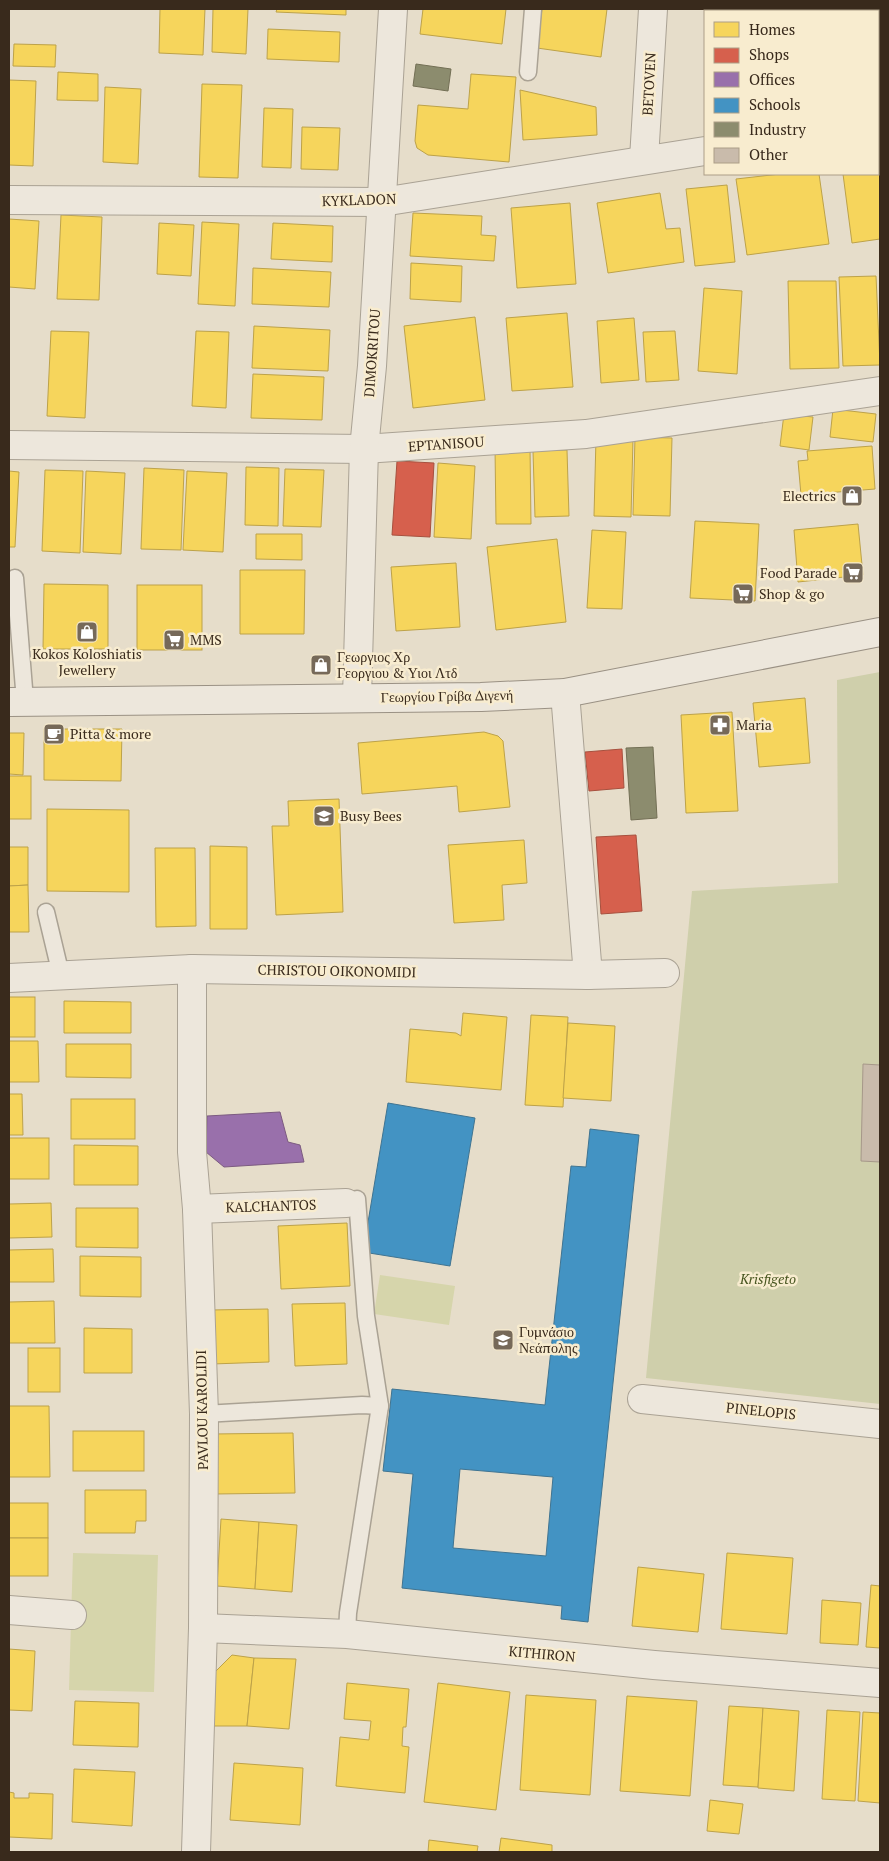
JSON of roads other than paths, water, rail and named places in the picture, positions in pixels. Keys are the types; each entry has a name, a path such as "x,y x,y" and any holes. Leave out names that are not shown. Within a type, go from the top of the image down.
{"street":[{"name":"DIMOKRITOU","path":"358,697 364,449 382,202 393,9"},
{"name":"BETOVEN","path":"644,159 653,9"},
{"name":"KYKLADON","path":"9,200 382,202 644,159 704,151"},
{"name":"EPTANISOU","path":"9,445 364,449 586,434 880,390"},
{"name":"Γεωργίου Γρίβα Διγενή","path":"17,702 565,693 880,632"},
{"path":"565,693 588,975"},
{"name":"CHRISTOU OIKONOMIDI","path":"9,978 192,969 588,975 665,973"},
{"name":"PAVLOU KAROLIDI","path":"192,969 192,1152 197,1209 204,1414 203,1628 196,1852"},
{"name":"KALCHANTOS","path":"197,1209 346,1203"},
{"name":"PINELOPIS","path":"642,1398 880,1424"},
{"path":"9,1610 72,1615"},
{"name":"KITHIRON","path":"203,1628 347,1634 635,1663 880,1683"}],"lane":[{"path":"528,72 533,9"},
{"path":"15,578 17,702"},
{"path":"46,912 60,975"},
{"path":"346,1203 357,1200 366,1316 380,1406 348,1613 347,1634"},
{"path":"204,1414 362,1405 380,1406"}],"place":[{"name":"Electrics","path":"852,496"},
{"name":"Food Parade","path":"853,573"},
{"name":"Shop & go","path":"743,594"},
{"name":"Kokos Koloshiatis Jewellery","path":"87,632"},
{"name":"MMS","path":"174,640"},
{"name":"Γεωργιος Χρ Γεοργιου & Υιοι Λτδ","path":"321,665"},
{"name":"Maria","path":"720,725"},
{"name":"Pitta & more","path":"54,734"},
{"name":"Busy Bees","path":"324,816"},
{"name":"Γυμνάσιο Νεάπολης","path":"503,1340"}],"park label":[{"name":"Krisfigeto","path":"768,1279"}]}
